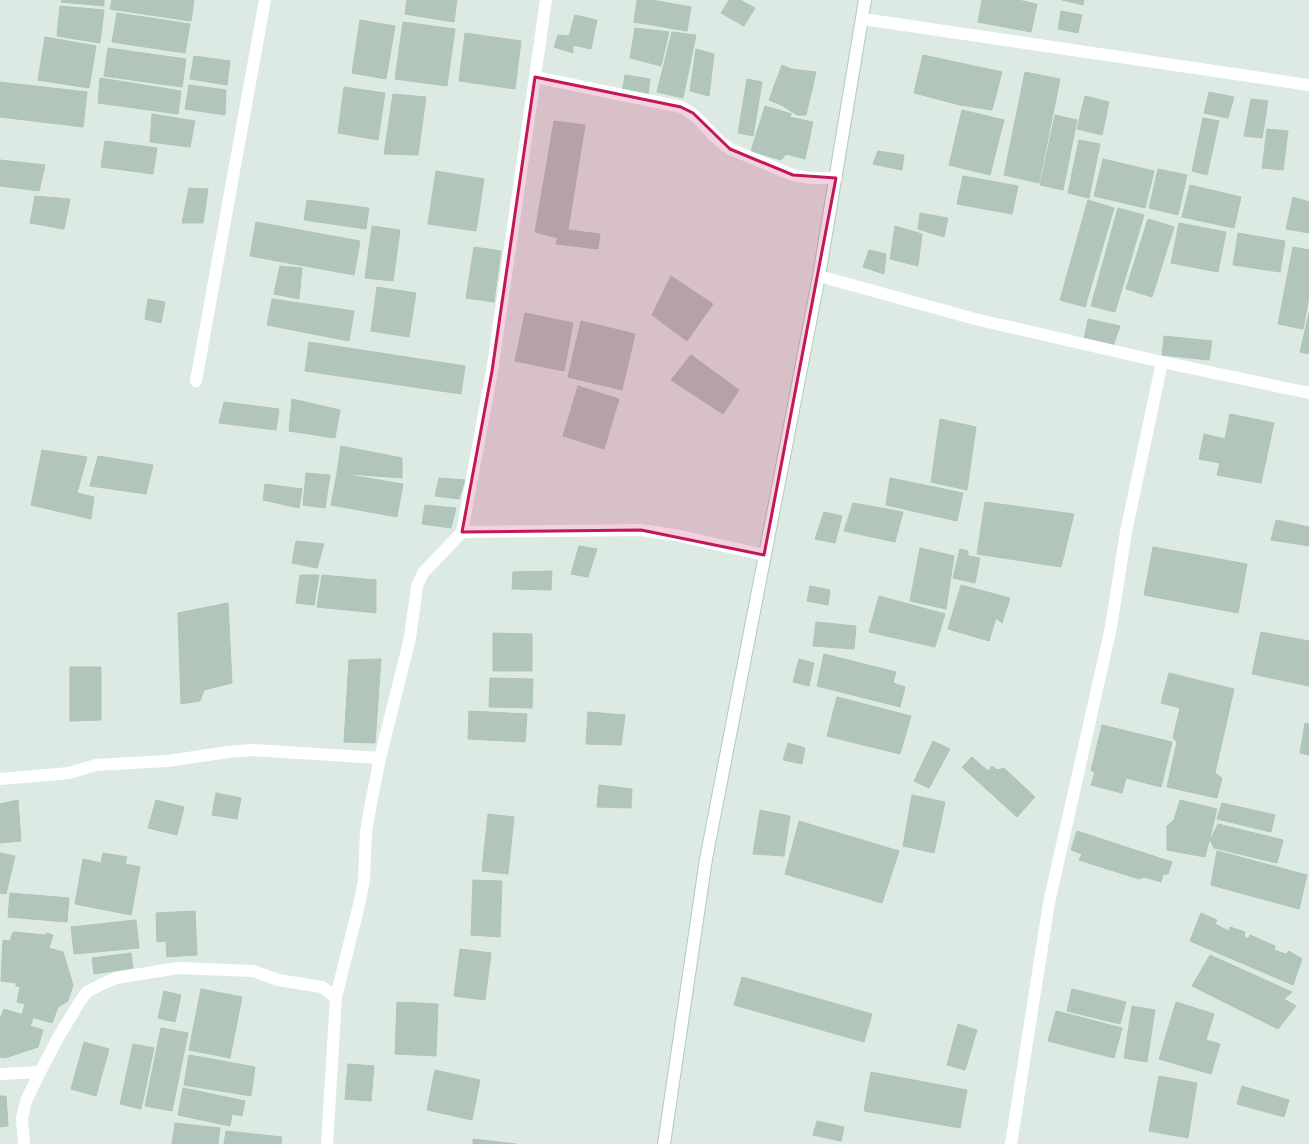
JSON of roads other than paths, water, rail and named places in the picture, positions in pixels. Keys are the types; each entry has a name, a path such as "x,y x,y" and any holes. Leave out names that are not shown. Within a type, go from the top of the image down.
{"street":[{"path":"196,381 265,0"},
{"path":"326,1144 336,998 364,880 366,832 380,758 410,638 417,586 423,573 462,532 492,371 546,0"},
{"path":"664,1144 706,859 819,276 865,0"},
{"path":"863,19 1309,85"},
{"path":"535,77 681,107 693,113 722,144 730,149 793,175 810,178 836,178"},
{"path":"819,276 975,319 1162,362 1309,393"},
{"path":"1011,1144 1049,903 1111,626 1126,532 1162,362"},
{"path":"462,532 641,530 675,535 764,555"},
{"path":"0,780 69,773 96,764 168,761 244,751 274,750 314,755 380,758"},
{"path":"24,1144 22,1118 26,1101 58,1036 87,992 116,978 178,968 253,971 278,980 322,987 336,998"},
{"path":"322,987 340,980"},
{"path":"0,1074 40,1072"}]}
